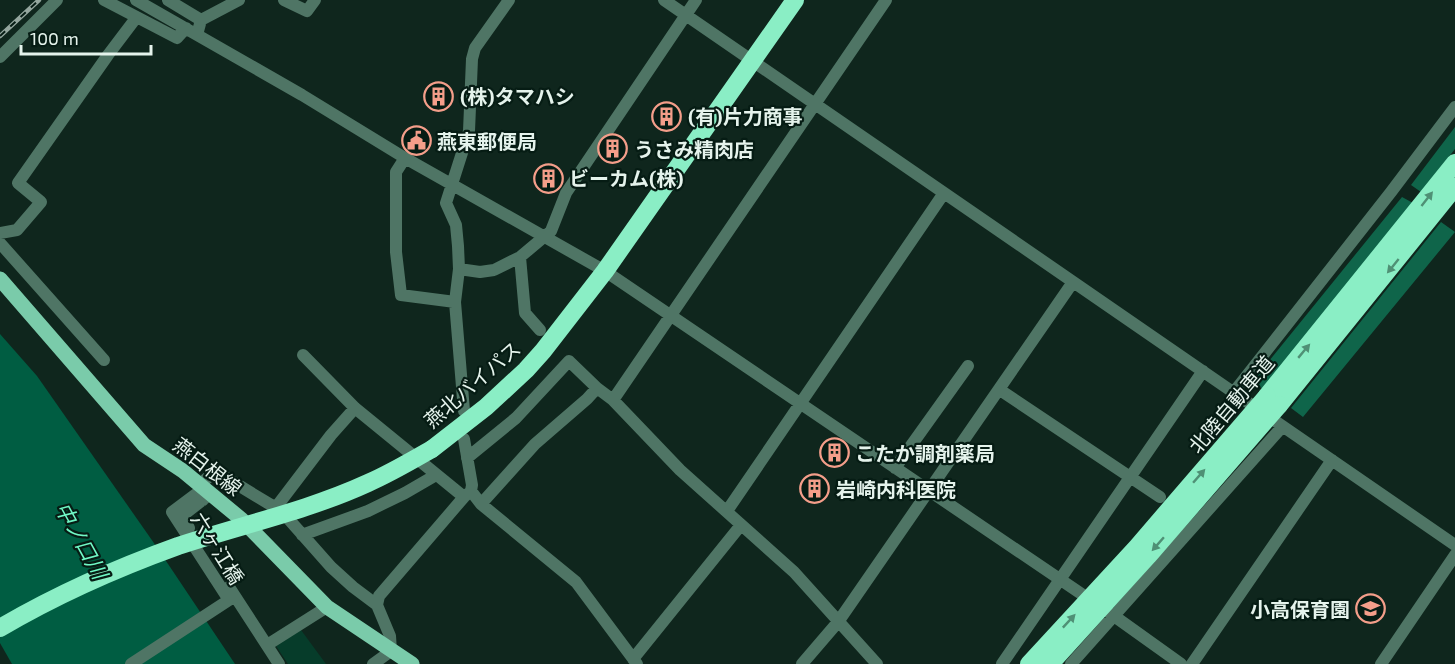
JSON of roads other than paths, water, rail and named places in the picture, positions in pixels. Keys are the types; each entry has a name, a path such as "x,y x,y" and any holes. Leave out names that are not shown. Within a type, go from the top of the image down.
{"highway":[{"name":"燕北バイパス","path":"0,628 104,576 176,547 323,501 366,484 399,469 432,449 468,422 526,370 553,338 605,270 795,0"},
{"name":"北陸自動車道","path":"1050,664 1155,548 1273,401 1455,163"},
{"name":"北陸自動車道","path":"1029,664 1273,401 1455,188"}],"main road":[{"name":"燕白根線","path":"0,279 144,445 241,519 327,607 412,664"}],"street":[{"path":"0,57 57,0"},
{"path":"104,0 177,38 186,28"},
{"path":"136,0 302,95 405,158 605,270 1181,664"},
{"path":"197,35 201,20 239,0"},
{"path":"284,0 307,11 315,0"},
{"path":"464,411 455,302 459,270 456,225 446,203 469,131 472,59 475,48 509,0"},
{"path":"664,0 1455,545"},
{"path":"459,270 480,272 494,270 520,257 545,237 554,226 566,192 696,0"},
{"path":"613,400 886,0"},
{"path":"170,1 201,20"},
{"path":"0,234 17,230 41,202 18,183 136,18"},
{"path":"1234,392 1455,108"},
{"path":"405,158 396,172 396,252 401,295 455,302"},
{"path":"727,511 944,194"},
{"path":"0,243 104,360"},
{"path":"520,257 525,313 540,330"},
{"path":"802,664 838,622 1074,282"},
{"path":"303,355 355,408 436,475 481,504 576,582 635,662 741,525"},
{"path":"467,458 516,418 569,361 613,400 680,470 794,572 877,664"},
{"path":"895,468 968,366"},
{"path":"1002,664 1203,370"},
{"path":"481,504 535,444 597,388"},
{"path":"1000,390 1160,497"},
{"path":"277,506 331,435 355,408"},
{"path":"1071,664 1282,427"},
{"path":"377,604 379,596 467,494 467,458 464,439"},
{"path":"1192,664 1332,460"},
{"path":"279,664 182,516 205,493 211,474 225,477 271,505 277,506 353,587 377,604 390,636 391,651 373,664"},
{"path":"302,535 368,511 405,494 436,475"},
{"name":"六ヶ江橋","path":"131,664 229,600 172,512 196,494 205,493"},
{"path":"1381,664 1455,555"},
{"path":"267,645 327,607"}],"water":[{"name":"中ノ口川","path":"0,334 37,376 235,664 12,664 0,643"}],"railway":[{"path":"0,36 39,0"}],"place":[{"name":"(株)タマハシ","path":"439,96"},
{"name":"(有)片力商事","path":"667,116"},
{"name":"燕東郵便局","path":"416,141"},
{"name":"うさみ精肉店","path":"613,149"},
{"name":"ビーカム(株)","path":"548,178"},
{"name":"こたか調剤薬局","path":"834,453"},
{"name":"岩崎内科医院","path":"815,489"},
{"name":"小高保育園","path":"1371,609"}]}
